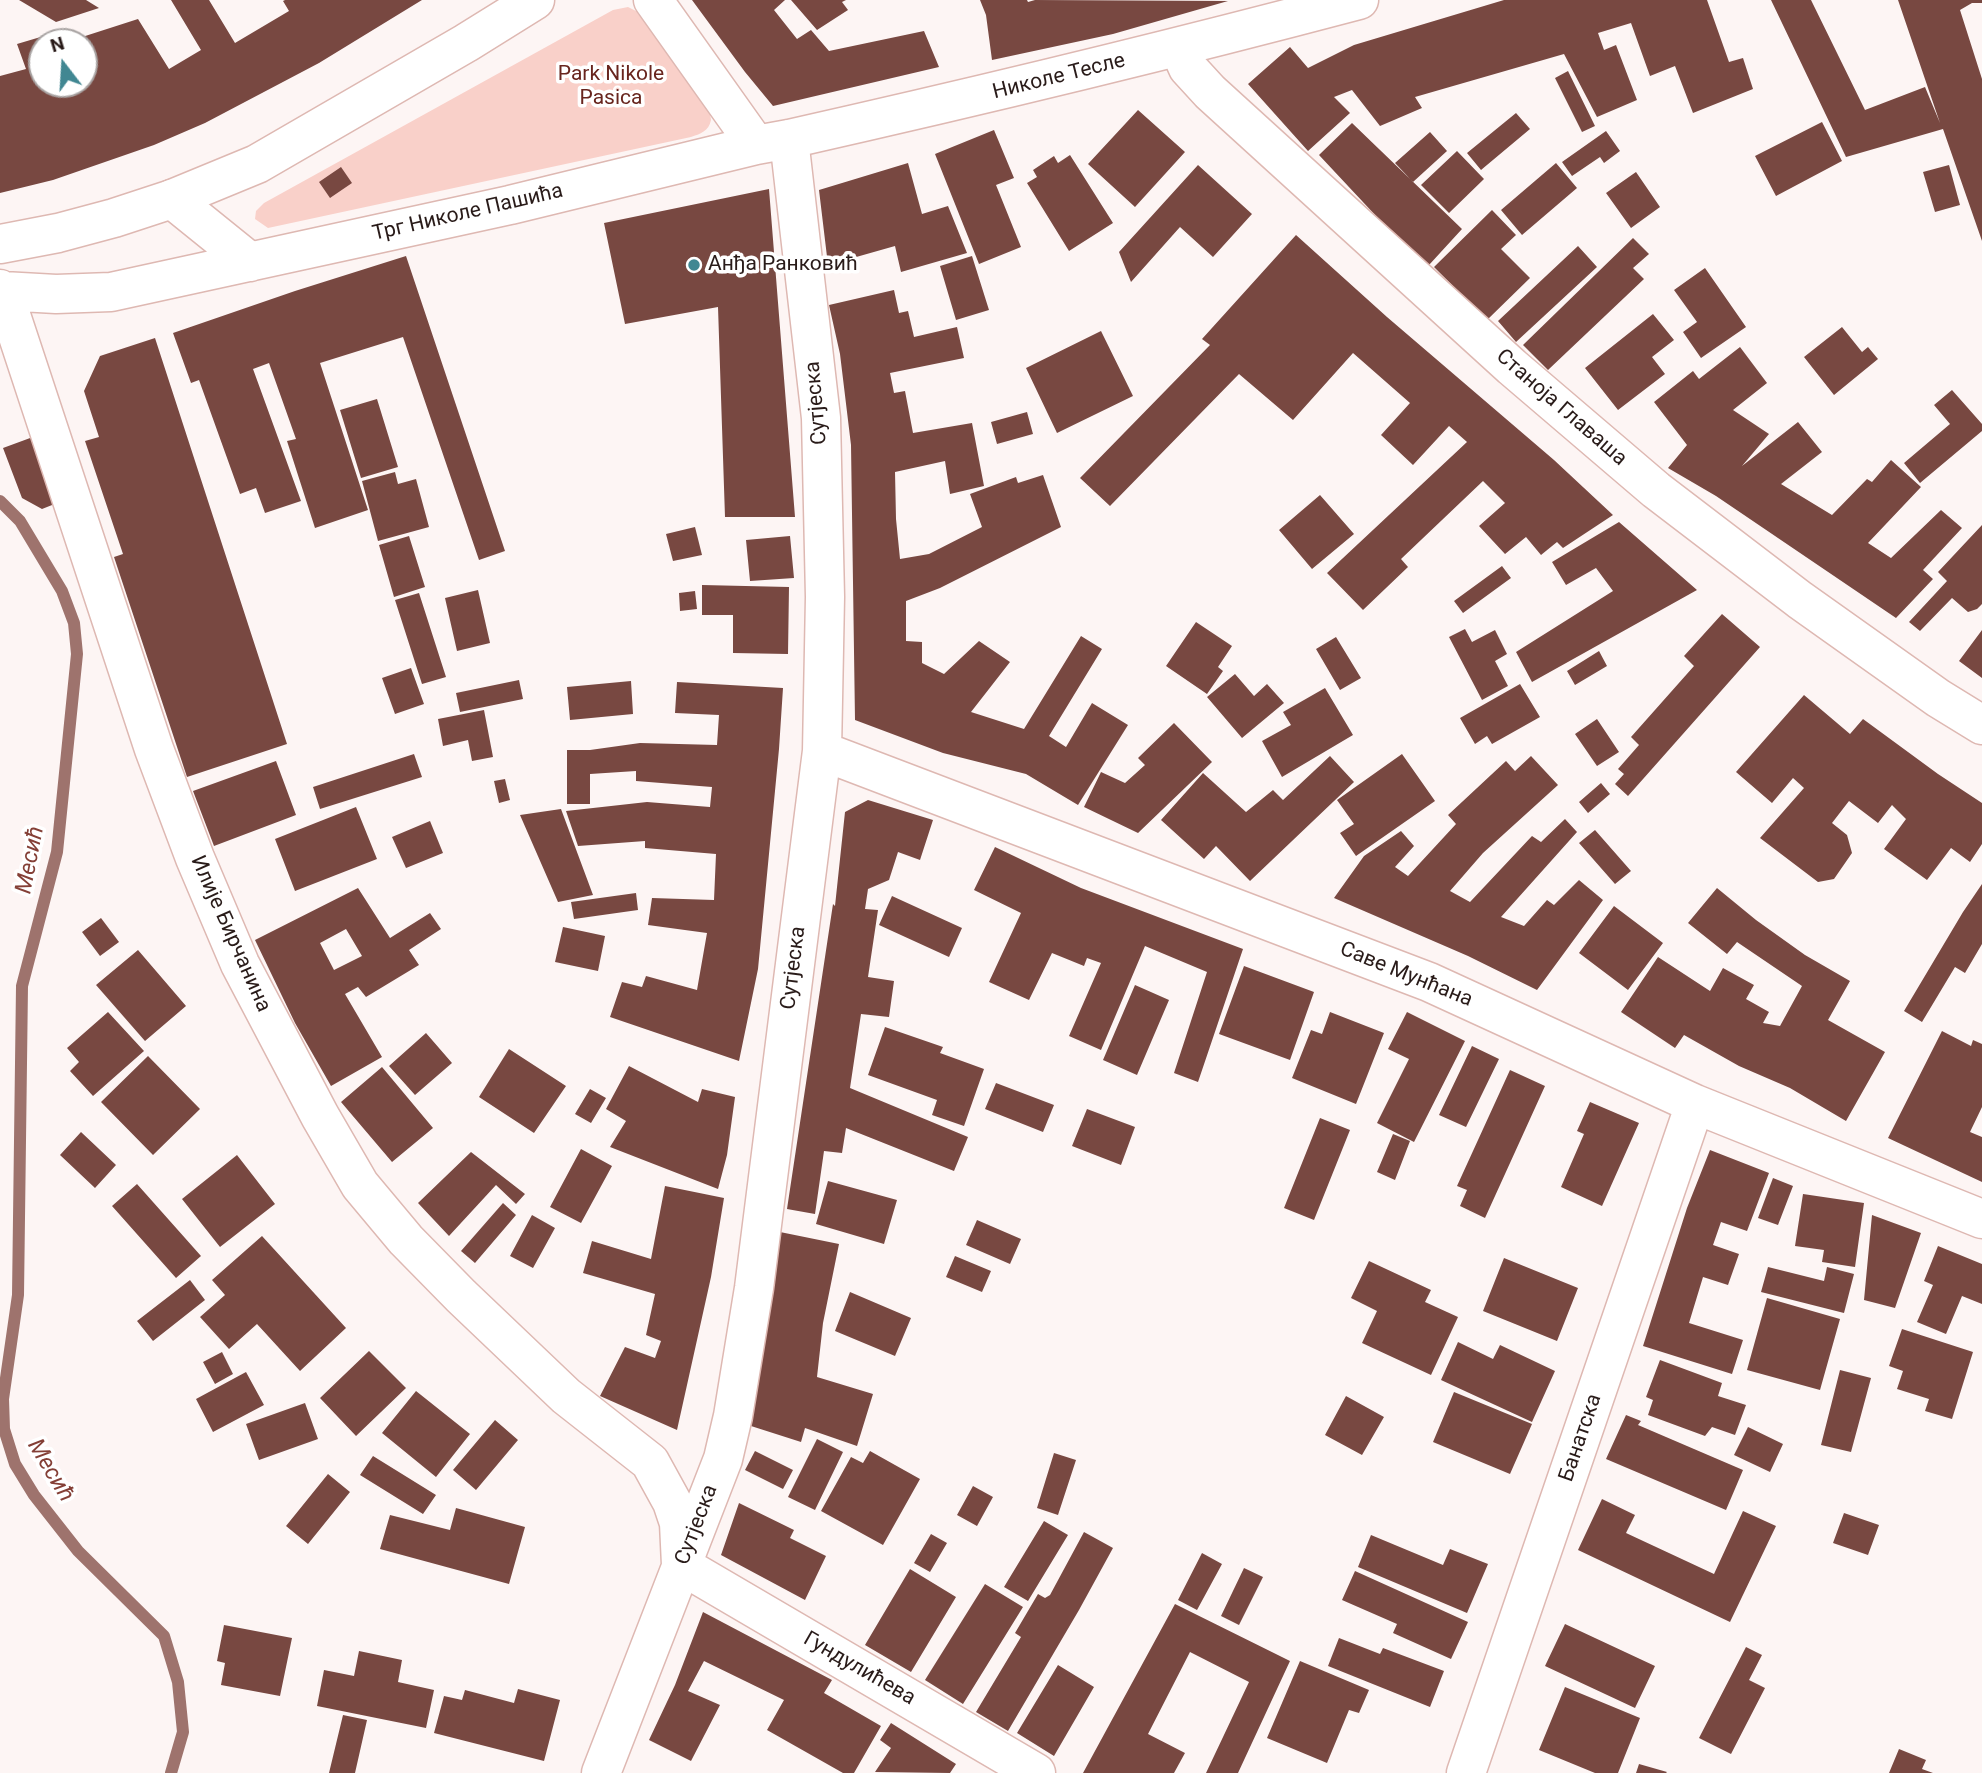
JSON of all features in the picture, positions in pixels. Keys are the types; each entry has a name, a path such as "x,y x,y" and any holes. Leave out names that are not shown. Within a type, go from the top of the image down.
{"street":[{"path":"0,244 58,233 114,218 172,199 257,164 467,43 535,0"},
{"path":"653,0 773,142"},
{"name":"Николе Тесле","path":"773,142 1016,88 1359,0"},
{"name":"Станоја Главаша","path":"1179,48 1188,68 1209,92 1512,367 1646,481 1800,600 1938,698 1982,725"},
{"name":"Трг Николе Пашића","path":"2,290 56,294 111,292 510,205 773,142"},
{"name":"Сутјеска","path":"601,1773 723,1459 733,1416 754,1288 821,751 825,597 821,418 773,142"},
{"path":"172,199 250,262"},
{"name":"Илије Бирчанина","path":"2,290 154,748 195,858 240,964 320,1116 360,1185 406,1240 566,1396 650,1462 672,1502 679,1523 681,1565"},
{"name":"Саве Мунћана","path":"821,751 1429,982 1695,1104 1982,1219"},
{"name":"Банатска","path":"1466,1773 1695,1104"},
{"path":"650,1462 693,1467 710,1465 723,1459"},
{"name":"Гундулићева","path":"681,1565 1036,1773"}],"green space":[{"name":"Park Nikole Pasica","path":"628,7 636,11 702,99 711,120 701,133 268,228 255,219 256,211 264,203 613,10"}],"building":[{"path":"19,0 86,0 99,8 56,22"},
{"path":"171,0 209,0 235,43 289,11 283,1 285,0 422,0 319,63 205,123 154,145 53,180 0,193 0,76 26,69 17,44 28,41 28,98 98,98 98,32 138,19 169,69 201,50"},
{"path":"692,0 785,0 774,10 797,39 811,30 829,51 924,31 939,67 773,106"},
{"path":"791,0 846,0 842,2 848,10 817,30"},
{"path":"980,0 1228,1 1113,34 992,60 986,15"},
{"path":"1504,0 1707,0 1729,62 1743,58 1753,89 1693,113 1675,66 1650,76 1631,23 1598,33 1604,50 1616,45 1637,100 1597,117 1564,54 1415,97 1422,108 1380,126 1352,90 1334,97 1350,113 1308,151 1248,84 1290,47 1308,68 1354,45"},
{"path":"1771,0 1811,0 1865,110 1925,87 1940,123 1898,0 1982,0 1982,3 1972,3 1960,10 1982,79 1982,241 1943,129 1846,157"},
{"path":"1568,71 1595,126 1582,132 1555,78"},
{"path":"1138,110 1185,152 1135,207 1088,164"},
{"path":"1516,113 1530,129 1481,170 1467,153"},
{"path":"1822,122 1842,161 1776,196 1755,156"},
{"path":"1352,123 1462,229 1429,265 1377,217 1319,155"},
{"path":"994,130 1014,178 996,185 1021,247 979,264 935,154"},
{"path":"1606,131 1620,151 1604,163 1600,157 1572,176 1562,162"},
{"path":"1430,132 1447,151 1413,182 1395,163"},
{"path":"1457,151 1484,179 1449,213 1421,185"},
{"path":"1070,155 1113,223 1069,251 1027,183 1037,177 1033,170 1054,156 1058,163"},
{"path":"908,163 922,214 948,206 967,253 901,272 895,246 828,265 819,190"},
{"path":"1556,163 1577,188 1522,235 1501,210"},
{"path":"1198,165 1252,214 1213,257 1180,227 1131,282 1119,252"},
{"path":"1949,165 1960,205 1935,212 1923,172"},
{"path":"341,167 352,183 330,198 319,182"},
{"path":"1636,172 1660,207 1631,228 1606,193"},
{"name":"Анђа Ранковић","path":"769,189 795,517 725,517 718,307 625,324 604,223"},
{"path":"1492,210 1516,235 1501,249 1530,278 1487,320 1434,267"},
{"path":"1296,235 1554,460 1613,515 1563,548 1557,542 1541,555 1526,537 1505,554 1479,526 1505,503 1483,481 1401,559 1408,567 1363,610 1327,573 1467,442 1449,426 1413,465 1381,435 1410,403 1353,353 1293,420 1239,374 1110,506 1080,478 1210,345 1202,339"},
{"path":"1633,238 1649,254 1633,268 1644,279 1548,370 1523,345"},
{"path":"1578,246 1597,267 1516,342 1498,321"},
{"path":"406,256 505,551 479,560 403,337 320,363 368,510 315,528 287,441 296,439 269,363 253,369 301,501 265,513 256,488 240,494 199,380 191,383 173,333"},
{"path":"972,256 989,310 956,320 940,266"},
{"path":"1705,268 1746,327 1701,358 1683,332 1697,322 1674,290"},
{"path":"894,290 899,313 908,311 914,337 957,327 964,358 890,373 894,393 905,391 913,433 972,423 984,486 950,494 945,461 895,472 900,559 929,554 982,527 970,494 1016,477 1018,483 1043,475 1061,527 940,588 906,601 906,641 922,642 922,663 944,674 979,641 1010,662 971,712 1024,729 1081,636 1102,649 1049,736 1066,747 1092,703 1128,725 1078,805 1026,774 943,753 855,720 851,445 840,354 829,305"},
{"path":"1653,314 1674,340 1652,357 1665,374 1618,410 1585,368"},
{"path":"1842,327 1862,352 1868,347 1878,359 1834,395 1804,357"},
{"path":"1101,331 1133,396 1057,433 1026,368"},
{"path":"155,338 287,744 187,777 114,557 123,554 85,441 99,437 84,391 100,356"},
{"path":"1740,347 1767,383 1733,410 1769,434 1742,466 1798,422 1822,452 1781,484 1832,515 1867,479 1872,482 1891,460 1921,487 1868,543 1891,558 1941,510 1962,528 1923,570 1933,579 1896,618 1716,496 1668,468 1687,445 1654,402 1693,371 1699,379"},
{"path":"1952,390 1982,424 1982,431 1920,483 1904,463 1950,424 1934,405"},
{"path":"377,399 398,467 361,478 340,410"},
{"path":"1027,412 1033,434 997,444 991,422"},
{"path":"60,427 85,492 42,509 22,498 3,448"},
{"path":"395,472 398,484 416,479 429,527 378,541 362,481"},
{"path":"1320,495 1354,534 1312,569 1279,530"},
{"path":"1619,522 1697,590 1532,682 1516,652 1613,591 1596,568 1566,585 1552,562"},
{"path":"1982,525 1982,604 1968,612 1952,598 1920,631 1909,622 1947,581 1938,572"},
{"path":"695,527 702,555 673,561 666,534"},
{"path":"409,536 425,587 394,597 379,545"},
{"path":"790,536 794,578 750,581 746,540"},
{"path":"1502,566 1511,578 1463,613 1454,601"},
{"path":"702,585 789,587 788,654 733,653 733,615 702,615"},
{"path":"478,590 490,643 457,651 445,598"},
{"path":"695,591 697,609 680,611 679,593"},
{"path":"419,593 446,677 422,684 395,600"},
{"path":"1722,614 1760,647 1628,796 1615,784 1624,774 1618,769 1639,745 1631,737 1694,666 1684,656"},
{"path":"1196,622 1232,646 1218,667 1223,671 1207,694 1166,666"},
{"path":"1465,629 1472,642 1495,630 1507,654 1495,661 1508,686 1482,700 1449,637"},
{"path":"1982,630 1982,678 1959,661"},
{"path":"1336,637 1361,678 1340,690 1316,649"},
{"path":"1599,651 1607,666 1575,685 1567,671"},
{"path":"411,668 424,704 395,714 382,678"},
{"path":"1235,674 1254,696 1267,684 1284,703 1242,738 1207,697"},
{"path":"519,680 523,699 460,712 456,693"},
{"path":"631,681 633,714 570,720 567,687"},
{"path":"677,682 783,688 758,969 739,1061 610,1017 622,982 642,987 646,976 697,990 707,933 648,925 652,898 714,900 716,854 645,848 645,841 578,846 566,811 647,802 710,807 712,787 636,781 636,771 590,774 590,804 567,804 567,750 590,750 640,743 717,745 719,715 675,713"},
{"path":"1520,684 1540,717 1492,744 1487,736 1475,744 1460,718"},
{"path":"1325,688 1353,735 1282,777 1262,741 1291,725 1283,712"},
{"path":"1804,695 1850,734 1863,719 1982,803 1982,844 1970,862 1951,848 1927,880 1884,849 1906,819 1892,805 1878,823 1849,801 1832,823 1847,835 1852,853 1834,879 1818,882 1760,838 1804,788 1793,778 1772,803 1736,772"},
{"path":"484,710 493,757 472,761 468,740 443,746 438,719"},
{"path":"1597,719 1619,752 1597,766 1575,734"},
{"path":"1174,723 1212,762 1138,833 1084,807 1101,772 1125,783 1145,765 1138,758"},
{"path":"414,754 422,777 320,809 313,787"},
{"path":"1402,754 1435,801 1356,856 1340,833 1354,824 1337,800"},
{"path":"1330,756 1354,782 1250,881 1216,846 1204,859 1161,820 1203,773 1246,812 1273,790 1283,800"},
{"path":"1531,756 1558,785 1483,853 1450,891 1470,902 1532,836 1541,842 1565,819 1577,832 1501,917 1524,926 1547,900 1554,905 1579,880 1603,900 1537,990 1468,956 1334,898 1364,856 1401,831 1414,846 1395,867 1408,876 1456,824 1448,815 1506,761 1515,771"},
{"path":"276,761 296,815 214,846 193,791"},
{"path":"505,779 510,800 499,803 494,781"},
{"path":"1601,783 1610,794 1588,813 1579,802"},
{"path":"868,800 933,820 920,860 898,852 889,880 868,889 865,909 878,910 868,977 894,981 889,1017 861,1014 850,1088 968,1137 954,1171 846,1128 842,1153 824,1151 815,1214 787,1209 833,904 835,906 845,812"},
{"path":"356,807 377,859 295,891 275,839"},
{"path":"561,809 593,895 558,902 520,815"},
{"path":"430,821 443,853 406,868 392,837"},
{"path":"1595,830 1631,871 1615,884 1579,843"},
{"path":"995,847 1081,888 1243,949 1198,1082 1174,1073 1207,972 1145,946 1101,1050 1069,1036 1101,963 1087,958 1084,966 1052,953 1029,1000 989,982 1021,913 974,890"},
{"path":"1982,884 1982,944 1965,973 1955,967 1922,1022 1904,1011"},
{"path":"358,888 390,938 430,913 441,929 409,950 419,965 366,997 358,987 345,994 382,1057 331,1086 295,1023 255,940","holes":["346,929 362,956 334,970 320,943"]},
{"path":"1717,888 1805,955 1850,981 1828,1020 1885,1052 1846,1121 1790,1088 1739,1066 1684,1035 1675,1048 1621,1012 1658,957 1710,991 1723,968 1754,985 1746,999 1769,1012 1763,1023 1780,1026 1802,986 1737,942 1727,954 1688,923"},
{"path":"636,893 638,910 574,919 571,902"},
{"path":"892,896 962,928 949,957 879,925"},
{"path":"1614,906 1663,943 1628,990 1579,953"},
{"path":"101,918 119,942 100,956 82,932"},
{"path":"563,927 605,936 598,971 555,962"},
{"path":"138,950 186,1006 145,1041 96,985"},
{"path":"1244,966 1314,992 1290,1060 1219,1034"},
{"path":"1135,985 1169,1000 1137,1075 1103,1060"},
{"path":"108,1012 144,1051 93,1096 70,1071 79,1062 67,1048"},
{"path":"1330,1012 1384,1033 1356,1104 1292,1078 1311,1030 1322,1034"},
{"path":"1407,1012 1465,1041 1414,1142 1377,1123 1409,1059 1388,1049"},
{"path":"885,1027 943,1047 940,1053 984,1069 964,1126 932,1115 937,1100 868,1075"},
{"path":"1942,1031 1971,1046 1973,1040 1982,1044 1982,1107 1970,1132 1982,1137 1982,1182 1888,1138"},
{"path":"426,1033 452,1063 415,1095 389,1066"},
{"path":"1472,1046 1499,1059 1466,1127 1439,1115"},
{"path":"509,1049 566,1086 534,1133 479,1097"},
{"path":"148,1056 200,1109 153,1155 101,1102"},
{"path":"629,1066 698,1102 702,1089 735,1097 727,1155 718,1189 610,1147 626,1121 606,1109"},
{"path":"382,1067 433,1128 392,1162 341,1102"},
{"path":"1510,1070 1545,1086 1485,1218 1460,1206 1467,1190 1457,1186"},
{"path":"996,1083 1054,1105 1043,1132 985,1109"},
{"path":"590,1089 606,1098 591,1123 575,1114"},
{"path":"1590,1102 1639,1123 1602,1206 1561,1187 1584,1134 1577,1131"},
{"path":"1087,1109 1135,1127 1121,1165 1072,1146"},
{"path":"1320,1118 1350,1130 1314,1220 1284,1208"},
{"path":"81,1132 116,1165 95,1188 60,1155"},
{"path":"1393,1134 1410,1141 1395,1180 1377,1172"},
{"path":"581,1149 612,1166 581,1223 550,1207"},
{"path":"1710,1150 1769,1173 1747,1231 1721,1222 1713,1245 1739,1254 1728,1285 1703,1277 1689,1323 1743,1340 1732,1374 1643,1346 1687,1208"},
{"path":"471,1152 525,1194 516,1204 496,1185 449,1236 418,1203"},
{"path":"237,1155 275,1204 220,1247 182,1199"},
{"path":"1773,1178 1793,1186 1778,1225 1758,1218"},
{"path":"828,1181 897,1200 884,1244 816,1224"},
{"path":"137,1184 201,1256 176,1278 112,1206"},
{"path":"665,1186 724,1198 711,1277 677,1430 600,1396 625,1347 655,1358 661,1341 646,1335 655,1294 583,1273 592,1241 651,1259"},
{"path":"1803,1194 1864,1203 1855,1267 1822,1262 1824,1250 1795,1246"},
{"path":"503,1203 516,1215 475,1263 461,1251"},
{"path":"532,1215 555,1228 533,1268 510,1256"},
{"path":"1872,1215 1921,1233 1895,1308 1864,1300"},
{"path":"977,1220 1021,1239 1010,1264 966,1245"},
{"path":"780,1232 839,1244 823,1323 817,1377 873,1394 857,1446 805,1428 801,1442 751,1426"},
{"path":"262,1236 346,1328 300,1371 257,1324 229,1349 200,1317 225,1295 212,1280"},
{"path":"1938,1246 1982,1264 1982,1304 1962,1296 1946,1334 1917,1322 1933,1285 1924,1281"},
{"path":"955,1256 991,1271 982,1292 946,1277"},
{"path":"1504,1258 1578,1288 1557,1341 1483,1311"},
{"path":"1369,1261 1431,1290 1425,1302 1458,1317 1431,1375 1362,1343 1377,1311 1351,1298"},
{"path":"1768,1267 1824,1281 1827,1267 1854,1274 1844,1313 1761,1292"},
{"path":"190,1280 205,1300 153,1341 137,1321"},
{"path":"850,1292 911,1318 895,1356 835,1331"},
{"path":"1767,1298 1840,1319 1820,1390 1747,1370"},
{"path":"1902,1329 1973,1352 1952,1419 1925,1411 1929,1399 1897,1389 1903,1371 1889,1366"},
{"path":"1458,1342 1493,1359 1500,1345 1555,1371 1532,1422 1441,1380"},
{"path":"369,1351 406,1388 356,1436 320,1398"},
{"path":"222,1352 233,1374 215,1384 203,1362"},
{"path":"1660,1360 1722,1383 1718,1396 1746,1405 1735,1435 1712,1427 1705,1436 1648,1415 1653,1400 1646,1397"},
{"path":"1840,1370 1871,1378 1851,1452 1821,1445"},
{"path":"246,1372 264,1405 213,1432 196,1399"},
{"path":"416,1391 470,1434 436,1477 382,1433"},
{"path":"1454,1392 1532,1424 1510,1474 1433,1442"},
{"path":"1346,1396 1384,1417 1362,1455 1325,1435"},
{"path":"305,1403 318,1439 259,1460 246,1424"},
{"path":"1626,1415 1641,1421 1638,1425 1743,1470 1726,1510 1606,1459"},
{"path":"495,1420 518,1440 476,1490 453,1470"},
{"path":"1748,1427 1783,1444 1770,1472 1734,1455"},
{"path":"817,1439 843,1452 815,1510 788,1497"},
{"path":"755,1451 793,1470 783,1489 745,1470"},
{"path":"870,1451 920,1479 883,1545 821,1511 851,1457 863,1463"},
{"path":"1054,1453 1076,1460 1058,1515 1037,1508"},
{"path":"373,1456 436,1495 423,1514 360,1475"},
{"path":"328,1474 350,1492 308,1544 286,1526"},
{"path":"973,1486 993,1497 977,1526 957,1515"},
{"path":"1602,1499 1635,1515 1626,1533 1714,1574 1743,1511 1776,1526 1730,1622 1578,1550"},
{"path":"739,1503 794,1530 790,1538 826,1556 805,1600 721,1555"},
{"path":"456,1508 525,1527 509,1584 380,1549 390,1515 450,1530"},
{"path":"1844,1513 1879,1525 1868,1555 1833,1543"},
{"path":"1044,1521 1068,1535 1028,1601 1004,1587"},
{"path":"1084,1532 1113,1548 1008,1731 976,1712 1021,1637 1015,1633 1038,1594 1045,1598 1050,1595"},
{"path":"931,1534 947,1543 930,1572 914,1563"},
{"path":"1371,1535 1443,1565 1450,1549 1488,1564 1467,1613 1358,1567"},
{"path":"1202,1553 1222,1564 1197,1610 1178,1600"},
{"path":"1244,1568 1263,1577 1239,1625 1221,1616"},
{"path":"910,1569 956,1597 911,1672 865,1645"},
{"path":"1355,1571 1468,1622 1451,1659 1393,1633 1397,1624 1342,1600"},
{"path":"985,1584 1023,1607 963,1704 925,1680"},
{"path":"1175,1604 1290,1661 1238,1773 1206,1773 1249,1682 1190,1652 1148,1734 1185,1753 1174,1773 1083,1773"},
{"path":"703,1612 832,1680 824,1693 881,1726 854,1773 843,1773 767,1730 784,1700 704,1661 688,1691 720,1705 691,1761 649,1740 675,1685"},
{"path":"1565,1624 1655,1666 1635,1708 1545,1666"},
{"path":"224,1625 292,1638 280,1696 221,1685 225,1663 217,1661"},
{"path":"1339,1638 1380,1654 1383,1648 1444,1671 1430,1707 1328,1666"},
{"path":"1746,1647 1762,1655 1749,1680 1765,1688 1731,1754 1699,1738"},
{"path":"359,1651 402,1660 398,1682 434,1690 426,1728 317,1706 324,1670 354,1676"},
{"path":"1300,1661 1369,1690 1359,1713 1349,1710 1327,1763 1267,1738"},
{"path":"1058,1665 1094,1687 1054,1756 1017,1733"},
{"path":"1565,1687 1640,1718 1618,1773 1595,1773 1539,1750"},
{"path":"518,1689 560,1700 544,1761 434,1733 444,1696 462,1700 465,1690 514,1703"},
{"path":"343,1715 367,1720 355,1773 329,1773"},
{"path":"891,1723 956,1764 950,1773 875,1772 891,1748 880,1740"},
{"path":"1899,1749 1926,1760 1922,1769 1933,1773 1889,1773"},
{"path":"1639,1764 1667,1772 1636,1773"}],"waterway":[{"name":"Месић","path":"0,501 20,521 62,591 74,623 77,654 57,852 22,986 18,1295 3,1399 4,1429 15,1464 34,1495 78,1551 164,1636 178,1682 183,1732 171,1773"}],"place":[{"name":"Анђа Ранковић","path":"694,265"}]}
